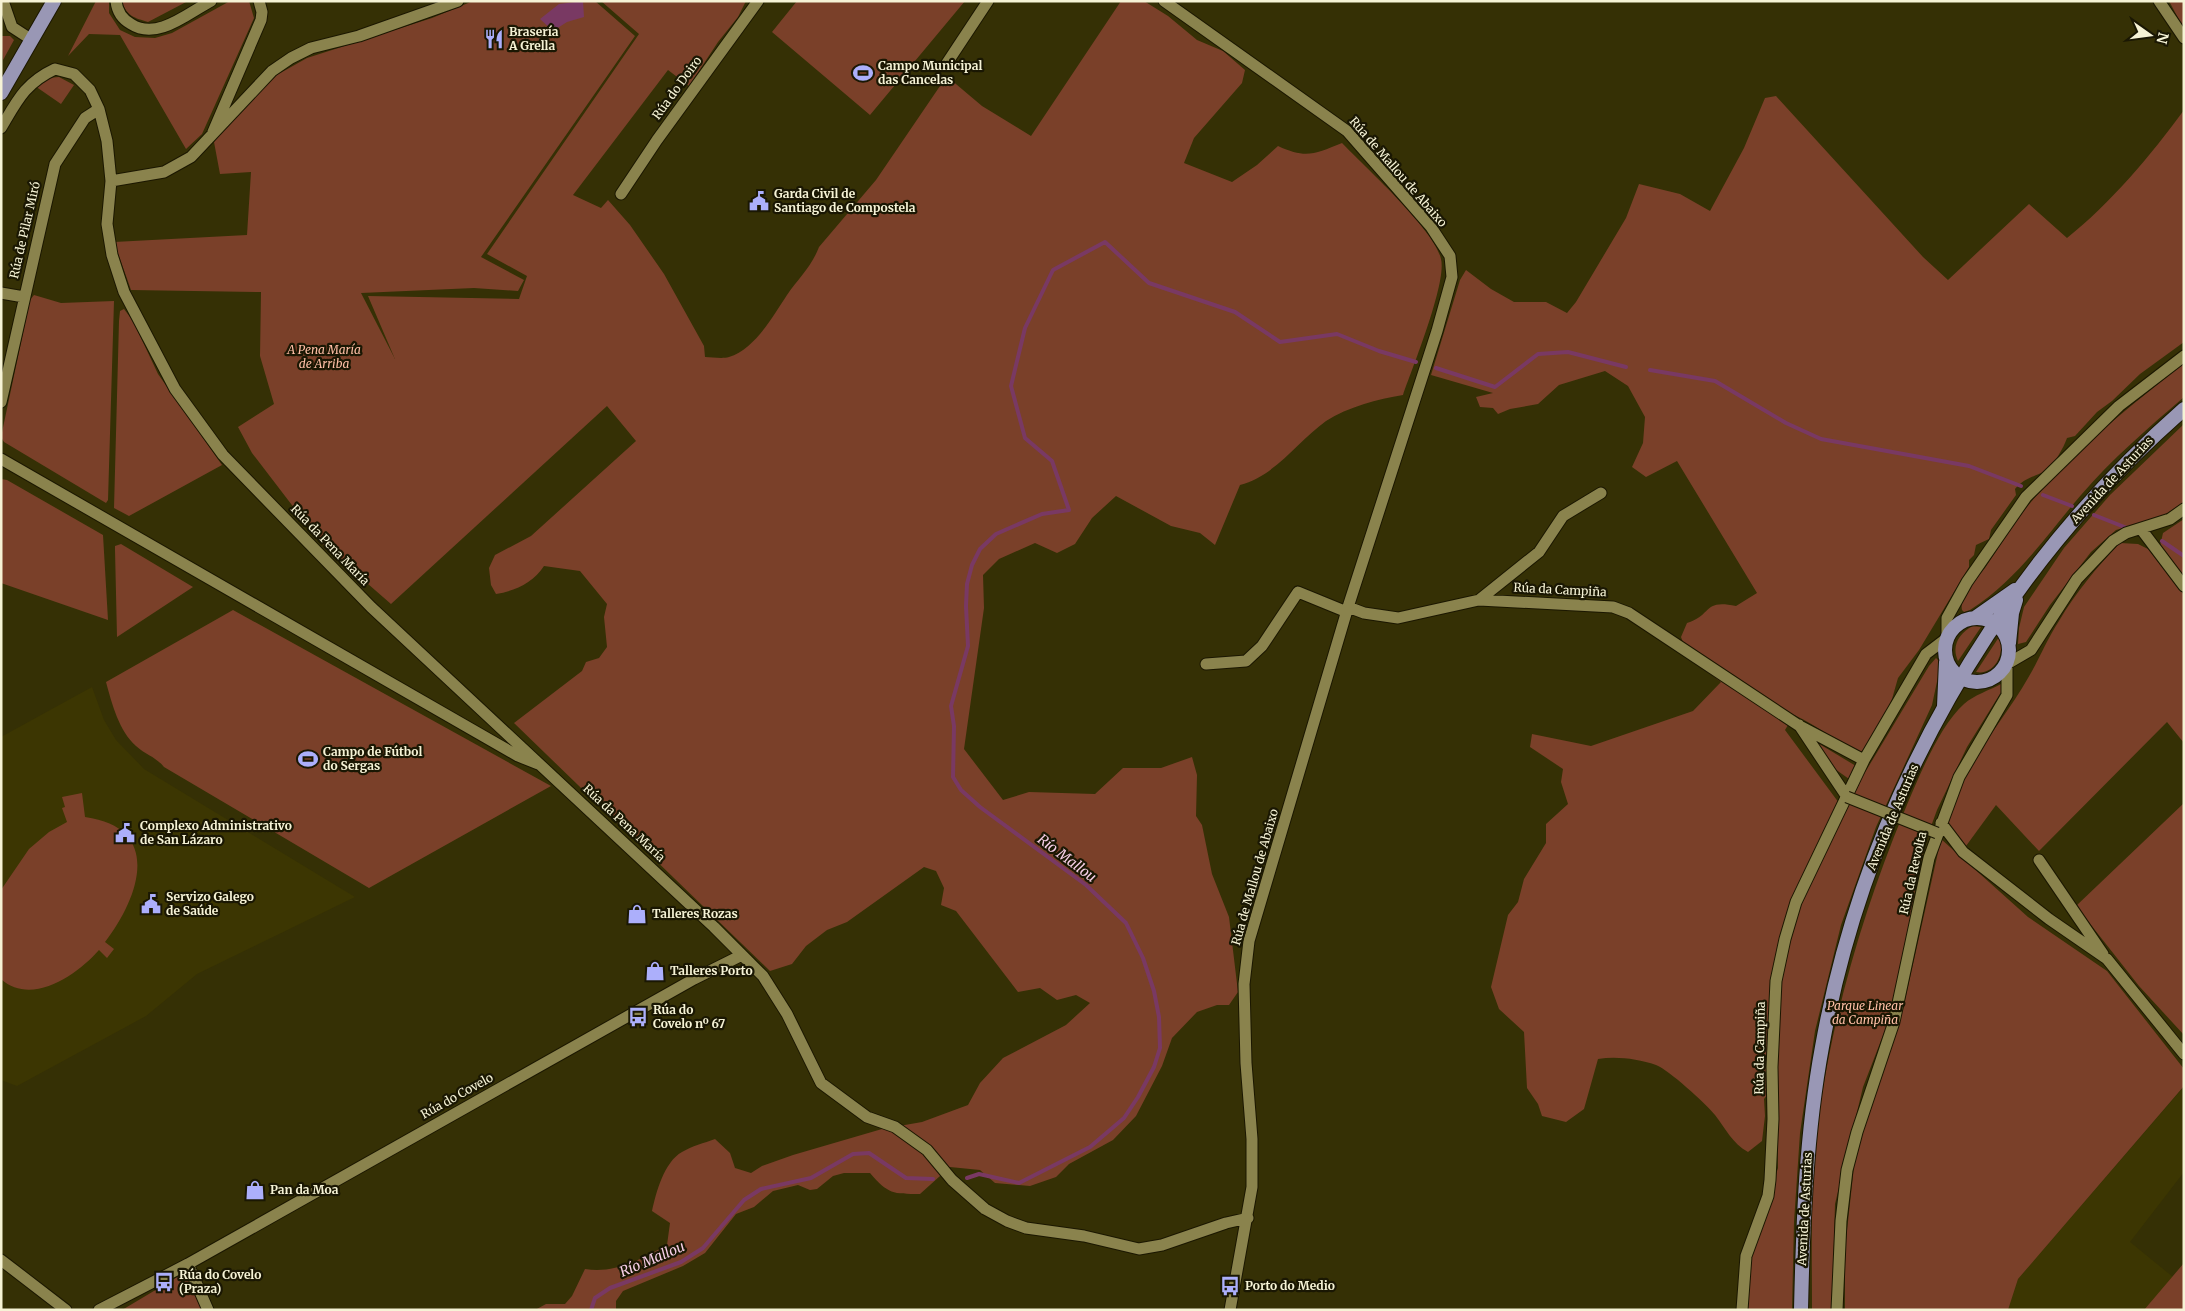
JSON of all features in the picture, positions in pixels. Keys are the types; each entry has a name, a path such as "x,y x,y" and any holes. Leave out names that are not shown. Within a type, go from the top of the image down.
{"main road":[{"path":"1,94 7,71 32,40 54,1"},
{"name":"Avenida de Asturias","path":"1801,1310 1803,1214 1808,1140 1814,1091 1831,1004 1858,906 1899,796 1960,678 2021,586 2074,519 2106,483 2184,409"},
{"path":"1975,618 2021,586"},
{"path":"1944,708 1975,683 1991,680 2007,664 2012,613 2021,586"},
{"path":"1944,708 1946,662 1944,649 1947,638 1956,626 1964,620 1975,618 1995,623 2007,637 2009,643"},
{"path":"1946,662 1960,678 1975,683"}],"street":[{"path":"116,1 120,14 129,23 149,30 169,24 211,1"},
{"path":"211,137 261,20 262,12 259,1"},
{"path":"111,181 164,172 191,157 272,71 310,48 359,36 458,1"},
{"name":"Rúa do Doiro","path":"621,194 657,140 758,1"},
{"path":"947,63 988,1"},
{"name":"Rúa de Mallou de Abaixo","path":"1164,1 1347,131 1431,227 1450,256 1452,277 1437,331 1348,609 1249,941 1244,984 1246,1062 1252,1139 1252,1187 1248,1218 1230,1310"},
{"path":"2159,1 2184,38"},
{"path":"2,2 6,28 32,40"},
{"name":"Rúa da Pena María","path":"1,128 24,89 40,76 55,69 74,74 90,90 99,109 107,141 111,181 108,224 112,255 124,292 175,389 224,455 371,607 540,763 763,976 787,1014 821,1083 867,1117 895,1127 927,1150 952,1180 986,1209 1007,1221 1026,1228 1084,1236 1139,1249 1162,1246 1226,1223 1248,1218"},
{"name":"Rúa de Pilar Miró","path":"1,402 55,164 85,118 99,109"},
{"path":"1,293 24,297"},
{"path":"2107,960 2048,919 1964,852 1939,828 1846,797 1864,760 1926,654 1947,638 1947,618 1968,582 2026,496 2119,406 2184,356"},
{"path":"1,459 484,737 536,764 540,763"},
{"path":"1480,600 1539,552 1563,516 1600,493"},
{"path":"2007,664 2031,650 2077,579 2113,541 2170,519 2184,509"},
{"path":"2140,530 2184,586"},
{"path":"1206,664 1246,662 1262,646 1298,592 1348,609"},
{"name":"Rúa da Campiña","path":"1348,609 1398,618 1480,600 1589,604 1621,610 1728,677 1798,725 1864,760"},
{"name":"Rúa da Revolta","path":"1837,1310 1841,1221 1847,1170 1857,1132 1894,1022 1929,858 1959,777 2007,695 2007,664"},
{"name":"Rúa da Campiña","path":"1742,1310 1746,1256 1768,1196 1770,1180 1774,1022 1780,964 1796,902 1846,797 1798,725"},
{"path":"2039,860 2107,960 2184,1054"},
{"name":"Rúa do Covelo","path":"99,1310 188,1264 685,984 742,955"},
{"path":"1,1260 66,1310"},
{"path":"188,1264 208,1310"}],"shaded area":[{"path":"583,1 584,17 567,22 553,31 540,19 559,4"},
{"name":"Complexo Administrativo de San Lázaro","path":"92,687 104,720 116,740 144,769 355,897 197,974 146,1016 17,1086 1,1080 1,737"},
{"path":"2182,1089 2184,1172 2130,1242 2173,1277 2144,1310 2008,1310 2018,1279"}],"green space":[{"path":"96,1 109,1 109,13 120,30 135,37 155,38 172,33 230,1 249,1 254,18 202,134 186,149 120,35 89,34 68,56"},
{"path":"122,1 188,1 148,22 135,18 126,10"},
{"name":"A Pena María de Arriba","path":"473,1 595,1 635,36 481,257 524,280 518,291 474,288 361,293 395,359 368,296 519,299 527,276 487,254 639,34 601,1 746,1 738,17 718,42 689,86 668,70 573,195 601,208 608,200 630,225 664,274 704,346 705,357 726,358 738,353 747,347 762,331 809,266 819,247 876,180 940,86 950,79 982,106 1031,136 1121,1 1144,1 1168,16 1197,40 1223,51 1245,70 1242,83 1194,138 1184,163 1232,182 1257,165 1278,146 1296,153 1310,154 1342,143 1413,216 1436,247 1441,259 1439,287 1434,306 1403,395 1363,404 1335,416 1315,429 1285,458 1264,474 1253,481 1240,485 1215,545 1200,533 1171,526 1116,496 1092,518 1075,544 1057,553 1035,543 999,559 983,575 984,608 964,749 1003,800 1029,792 1095,794 1123,768 1161,768 1192,757 1197,775 1196,816 1202,825 1212,874 1229,917 1238,992 1229,1005 1217,1005 1197,1012 1172,1038 1162,1066 1136,1116 1113,1140 1069,1164 1056,1177 1030,1186 995,1183 980,1170 950,1167 920,1194 903,1194 887,1189 870,1173 844,1173 833,1176 817,1189 810,1190 798,1185 773,1191 754,1207 736,1214 705,1253 683,1266 623,1291 616,1301 616,1310 535,1310 546,1304 565,1304 572,1296 585,1269 596,1270 617,1267 638,1260 667,1245 670,1223 652,1211 666,1170 670,1163 682,1152 715,1139 730,1153 735,1168 751,1173 762,1166 793,1155 882,1129 922,1122 968,1105 980,1083 1003,1058 1066,1025 1090,1003 1076,995 1057,1000 1040,988 1018,992 956,911 941,905 944,888 936,871 924,867 847,922 827,930 806,946 792,964 770,971 514,723 582,671 586,662 599,658 607,647 604,617 607,604 580,571 544,566 529,582 510,591 496,594 491,585 489,568 495,555 531,536 636,441 607,406 391,604 321,543 252,453 238,427 274,404 260,356 261,292 131,290 114,242 247,235 251,172 220,174 214,142 239,109 275,76 307,58 432,18"},
{"name":"Campo Municipal das Cancelas","path":"797,1 965,1 870,115 772,32"},
{"path":"2169,1 2184,1 2184,29"},
{"path":"1,36 10,36 14,40 3,60"},
{"path":"59,77 74,85 61,104 35,86 47,78"},
{"path":"1776,96 1923,257 1948,280 2029,204 2067,238 2114,195 2158,144 2184,110 2184,342 2140,374 2112,401 2097,412 2075,436 2067,438 2058,456 2048,469 2018,485 2015,489 2016,495 1991,530 1989,539 1976,545 1974,555 1969,560 1969,567 1919,650 1898,678 1892,699 1883,719 1869,745 1861,754 1794,715 1785,730 1839,803 1855,789 1929,666 1936,658 1941,663 1932,705 1876,827 1841,925 1815,1031 1800,1133 1794,1222 1792,1310 1745,1310 1751,1253 1778,1168 1776,1084 1764,1099 1765,1116 1762,1141 1748,1152 1733,1140 1715,1115 1678,1080 1656,1065 1635,1060 1620,1058 1598,1059 1584,1109 1566,1122 1542,1116 1538,1104 1527,1088 1524,1032 1499,1009 1491,987 1508,915 1518,902 1524,879 1546,843 1546,824 1568,804 1561,782 1563,769 1530,747 1532,734 1591,746 1693,711 1721,682 1689,658 1681,637 1687,623 1701,616 1712,606 1725,604 1736,606 1757,593 1677,461 1646,477 1632,467 1643,443 1645,417 1628,386 1605,371 1559,385 1538,404 1510,409 1498,414 1493,408 1480,407 1476,397 1493,393 1431,375 1460,280 1466,270 1491,289 1514,302 1546,302 1567,313 1576,302 1626,218 1639,184 1680,194 1710,211 1744,148 1765,98"},
{"path":"34,295 61,303 114,301 108,500 106,503 4,442 1,437 30,300"},
{"path":"124,309 133,321 158,374 222,465 129,516 114,508 119,321 120,311"},
{"path":"2184,363 2184,397 2105,469 2016,572 1987,598 1964,612 1962,610 1963,599 1969,588 2031,502 2085,446"},
{"path":"2184,424 2184,502 2161,517 2116,530 2091,552 2050,605 2026,642 2018,644 2019,628 2024,607 2064,548 2110,495"},
{"path":"1,479 7,480 103,535 108,620 1,583"},
{"path":"2184,519 2184,577 2160,546 2163,533"},
{"path":"2120,543 2138,544 2148,549 2184,595 2184,743 2167,722 2039,851 1996,805 1966,846 1948,825 1960,786 1981,749 2028,678 2072,600"},
{"path":"121,544 193,587 117,637 115,546"},
{"path":"233,610 551,786 369,888 164,767 136,746 121,725 106,682"},
{"path":"1973,626 1981,627 1958,661 1955,650 1958,640 1964,632"},
{"path":"1999,637 2001,649 1997,662 1989,670 1976,672"},
{"name":"Parque Linear da Campiña","path":"2001,684 2003,689 1967,747 1937,810 1926,840 1916,883 1903,964 1887,1025 1863,1087 1835,1204 1832,1310 1812,1310 1812,1191 1817,1128 1833,1036 1857,943 1887,854 1915,785 1937,740 1964,704 1977,695"},
{"path":"1816,742 1856,766 1849,779 1835,769"},
{"path":"82,793 85,817 110,824 126,835 135,850 137,867 134,886 127,905 105,942 114,949 107,958 99,950 79,969 54,984 26,990 13,987 1,979 1,890 29,849 49,832 67,822 62,808 65,807 62,797"},
{"path":"2184,803 2184,1035 2139,986 2076,906"},
{"path":"1941,839 2028,917 2107,971 2184,1069 2184,1086 2018,1279 2008,1310 1845,1310 1845,1249 1855,1157 1903,1009"},
{"path":"2184,1263 2184,1310 2144,1310"},
{"path":"179,1276 185,1277 192,1285 203,1310 122,1310"}],"waterway":[{"name":"Río Mallou","path":"967,1178 979,1174 1019,1183 1090,1147 1124,1118 1154,1067 1160,1048 1159,1017 1154,991 1143,958 1126,923 1086,885 980,807 961,790 953,777 954,726 951,706 968,646 967,584 972,565 980,549 996,534 1042,514 1069,510 1052,461 1025,438 1011,386 1025,328 1053,270 1105,242 1149,283 1235,312 1280,342 1337,334 1379,351 1416,362"},
{"path":"1436,368 1495,387 1538,354 1568,352 1626,367"},
{"path":"1650,370 1715,381 1786,423 1821,439 1969,466 2021,486"},
{"path":"2043,495 2072,506"},
{"path":"2094,515 2127,528"},
{"path":"2162,541 2184,556"},
{"name":"Río Mallou","path":"591,1310 595,1298 610,1288 681,1262 703,1248 744,1200 761,1189 811,1178 853,1154 869,1153 906,1178 933,1179"}],"place":[{"name":"Brasería A Grella","path":"494,39"},
{"name":"Campo Municipal das Cancelas","path":"863,73"},
{"name":"Garda Civil de Santiago de Compostela","path":"759,201"},
{"name":"Campo de Fútbol do Sergas","path":"308,759"},
{"name":"Complexo Administrativo de San Lázaro","path":"125,833"},
{"name":"Servizo Galego de Saúde","path":"151,904"},
{"name":"Talleres Rozas","path":"637,914"},
{"name":"Talleres Porto","path":"655,971"},
{"name":"Rúa do Covelo nº 67","path":"638,1017"},
{"name":"Pan da Moa","path":"255,1190"},
{"name":"Rúa do Covelo (Praza)","path":"164,1282"},
{"name":"Porto do Medio","path":"1230,1286"}]}
